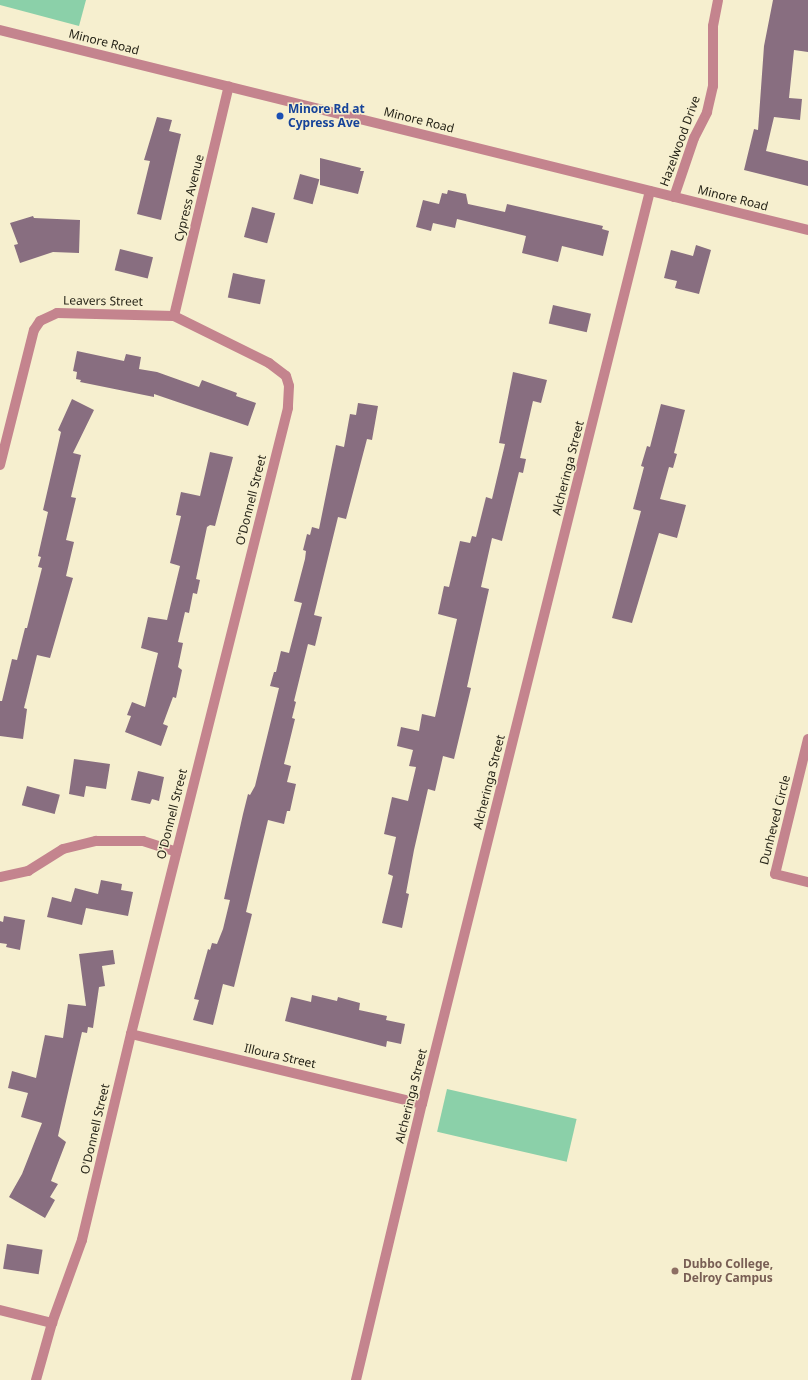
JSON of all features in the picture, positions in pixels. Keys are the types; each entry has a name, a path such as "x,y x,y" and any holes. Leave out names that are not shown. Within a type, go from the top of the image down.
{"street":[{"name":"Hazelwood Drive","path":"674,197 694,138 707,112 714,86 714,26 718,0"},
{"name":"Minore Road","path":"0,30 808,230"},
{"name":"Cypress Avenue","path":"174,316 229,86"},
{"name":"Alcheringa Street","path":"356,1380 422,1104 650,191"},
{"name":"Leavers Street","path":"0,465 30,343 40,321 47,316 67,312 174,316"},
{"name":"O'Donnell Street","path":"36,1380 52,1323 82,1240 131,1034 289,396 286,376 278,369 174,316"},
{"name":"Dunheved Circle","path":"808,739 775,874 808,882"},
{"path":"0,877 28,871 64,849 96,840 143,841 176,852"},
{"name":"Illoura Street","path":"131,1034 422,1104"},
{"path":"0,1310 52,1323"}],"green space":[{"path":"0,0 86,0 79,26 0,5"},
{"path":"447,1089 577,1119 567,1162 437,1132"}],"building":[{"path":"773,0 808,0 808,52 794,50 789,98 802,99 800,120 774,117 766,151 808,161 808,186 744,170 754,129 758,130 764,46"},
{"path":"157,117 172,120 169,131 181,134 161,220 137,214 150,161 144,160"},
{"path":"320,158 361,168 360,171 364,171 358,194 320,185"},
{"path":"300,174 319,179 313,204 293,199"},
{"path":"448,190 466,194 468,204 505,212 507,204 603,226 602,229 609,231 603,256 562,246 558,262 522,253 526,236 457,219 455,228 433,223 431,231 416,227 423,200 439,204 442,193 447,194"},
{"path":"252,207 275,213 267,243 244,237"},
{"path":"33,216 34,218 80,220 79,253 53,252 20,263 14,245 18,244 10,223"},
{"path":"696,245 711,250 699,294 675,288 677,281 664,278 671,250 693,256"},
{"path":"120,249 153,257 148,279 115,270"},
{"path":"233,273 265,280 260,304 228,297"},
{"path":"553,305 591,314 587,332 549,324"},
{"path":"77,351 124,361 126,354 141,357 139,369 157,372 199,387 202,380 237,393 236,396 256,403 248,426 154,394 154,397 80,382 81,380 76,379 77,372 73,371"},
{"path":"513,372 547,380 541,403 533,401 520,458 526,459 523,473 519,472 502,541 492,538 481,587 489,589 467,687 471,688 454,759 443,756 435,791 428,789 414,850 406,893 409,894 402,928 382,923 393,876 388,874 396,837 384,834 392,797 408,801 416,767 409,766 413,750 397,746 401,727 419,731 422,714 435,717 457,619 438,614 444,586 449,587 460,541 470,543 472,536 476,537 486,497 492,499 505,444 499,443"},
{"path":"72,399 94,410 73,453 81,455 71,497 76,498 66,540 74,542 66,576 73,578 50,658 37,655 24,708 27,709 23,739 0,736 0,701 2,701 12,659 17,660 25,628 27,628 42,568 38,567 41,557 38,556 48,512 43,510 61,432 58,430"},
{"path":"358,403 378,406 372,440 367,439 346,519 338,517 314,615 322,617 315,646 308,644 294,701 296,702 292,718 295,719 284,764 291,766 287,782 296,784 290,811 287,811 284,824 268,820 246,912 252,914 234,987 223,984 213,1025 193,1020 199,1000 194,999 208,949 210,950 212,943 217,944 223,929 230,900 224,899 243,814 248,794 250,795 255,786 279,688 270,686 274,672 276,672 281,651 289,653 302,603 294,601 305,559 306,551 303,550 307,534 310,535 312,527 319,529 336,445 344,447 350,414 356,415"},
{"path":"661,404 685,410 674,453 677,454 673,468 669,467 660,499 686,505 677,538 659,533 632,623 612,618 641,511 633,509 644,467 641,466 647,446 650,447"},
{"path":"210,452 233,457 215,526 210,525 207,527 196,579 200,580 197,594 193,593 189,613 185,612 178,642 183,643 178,667 182,670 176,698 173,697 163,724 168,726 161,746 125,732 131,716 127,715 132,702 145,707 158,653 141,648 148,617 167,620 180,566 170,563 181,516 176,515 181,492 200,496"},
{"path":"74,759 110,764 106,789 86,786 84,797 69,794"},
{"path":"138,771 164,777 159,801 152,799 150,804 131,800"},
{"path":"27,786 60,795 55,814 22,805"},
{"path":"101,880 122,884 121,890 133,892 128,916 86,908 82,925 47,917 52,897 71,902 75,888 98,894"},
{"path":"4,916 25,920 20,950 6,947 7,944 0,943 0,921 3,922"},
{"path":"113,950 115,964 102,966 105,986 99,987 93,1028 88,1027 87,1033 82,1032 58,1136 66,1142 51,1181 58,1184 50,1197 55,1200 45,1218 9,1197 22,1174 42,1123 21,1117 28,1093 8,1088 12,1071 36,1078 45,1035 63,1038 68,1004 86,1006 79,954"},
{"path":"312,995 337,1001 338,997 360,1003 359,1010 387,1016 386,1020 405,1024 401,1044 387,1041 386,1047 285,1021 291,997 311,1002"},
{"path":"7,1244 43,1250 39,1274 3,1269"}],"place":[{"name":"Minore Rd at Cypress Ave","path":"280,116"},
{"name":"Dubbo College, Delroy Campus","path":"675,1271"}]}
